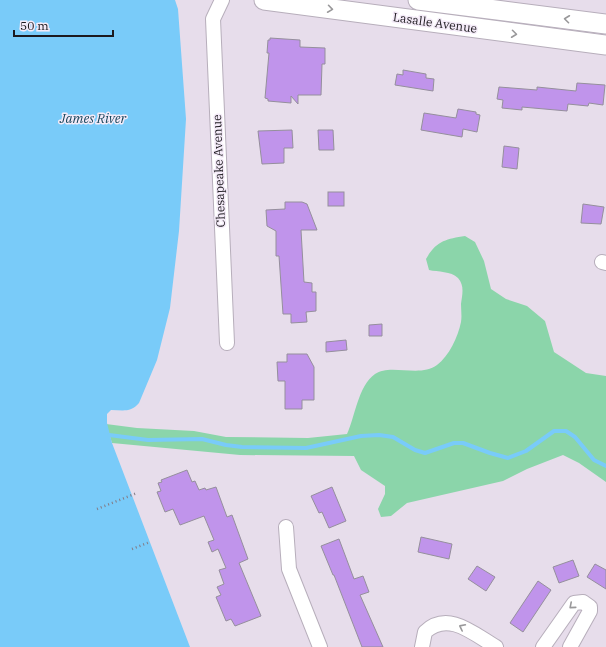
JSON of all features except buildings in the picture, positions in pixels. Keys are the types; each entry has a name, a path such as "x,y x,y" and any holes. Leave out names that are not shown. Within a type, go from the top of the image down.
{"main road":[{"name":"Lasalle Avenue","path":"264,0 606,45"},
{"name":"Lasalle Avenue","path":"418,0 491,4 606,24"}],"street":[{"name":"Chesapeake Avenue","path":"222,0 213,19 227,343"},
{"path":"487,30 491,4"},
{"path":"286,527 289,569 320,647"},
{"path":"543,647 568,608 574,603 583,602 590,607 590,611 570,647"},
{"path":"422,647 425,632 437,624 447,622 462,626 496,647"}],"path":[{"path":"97,508 137,493"},
{"path":"132,549 150,542"}],"green space":[{"path":"465,236 475,242 484,261 491,289 506,299 527,306 545,321 554,352 586,373 606,376 606,482 579,463 563,455 527,469 503,481 407,503 391,516 381,517 378,509 385,494 385,486 361,470 354,456 240,455 112,443 106,424 137,428 194,431 226,437 308,438 347,434 361,394 369,379 375,374 381,371 389,370 414,371 430,369 437,365 449,351 458,334 461,322 462,284 458,278 452,274 429,270 426,259 434,248 442,242 452,238"}],"water":[{"name":"James River","path":"0,0 175,0 178,9 186,119 179,231 170,308 157,360 139,403 130,410 111,410 107,414 107,423 112,443 190,647 0,647"}],"waterway":[{"path":"109,435 148,440 202,439 242,447 306,448 361,436 379,435 393,437 415,450 425,453 454,443 463,443 508,458 526,451 554,431 566,431 575,437 594,460 606,466"}]}
